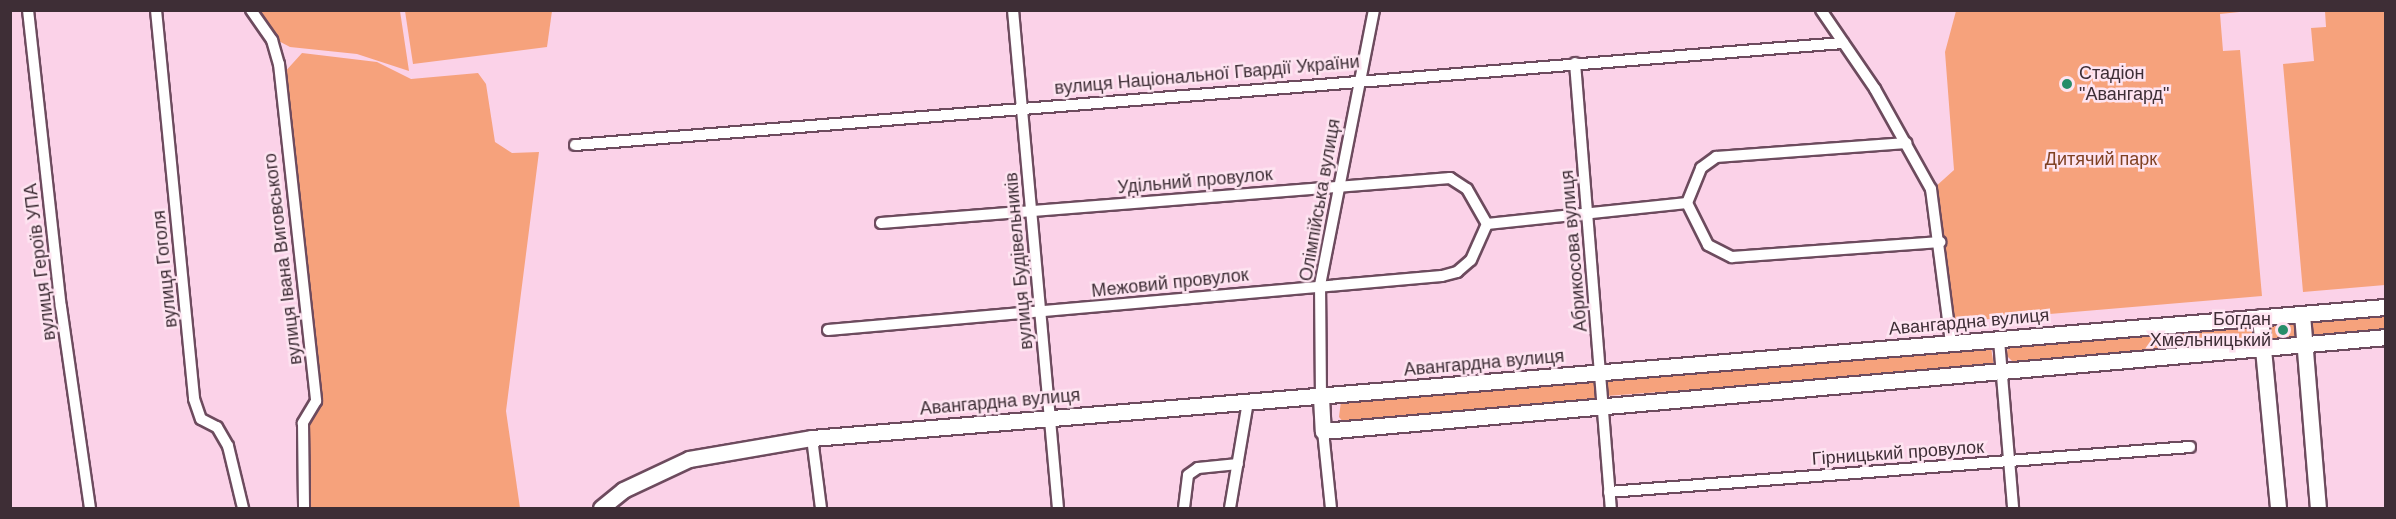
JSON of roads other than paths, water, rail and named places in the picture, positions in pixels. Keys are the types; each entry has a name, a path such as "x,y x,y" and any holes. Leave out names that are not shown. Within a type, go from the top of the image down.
{"street":[{"name":"вулиця Героїв УПА","path":"28,10 61,307 90,508"},
{"name":"вулиця Гоголя","path":"156,10 194,399 201,419 217,427 228,446 243,508"},
{"name":"вулиця Івана Виговського","path":"251,10 272,40 279,64 316,400 303,423 303,508"},
{"name":"вулиця Будівельників","path":"1013,10 1058,508"},
{"name":"Олімпійська вулиця","path":"1321,397 1320,285 1374,10"},
{"path":"1821,10 1906,143 1931,189 1940,242 1951,343"},
{"name":"вулиця Національної Гвардії України","path":"574,145 1359,78 1843,43"},
{"name":"Абрикосова вулиця","path":"1575,63 1611,508"},
{"path":"1906,143 1716,157 1701,168 1687,203 1708,245 1732,256 1940,242"},
{"name":"Удільний провулок","path":"881,224 1338,185 1450,178 1467,189 1487,224"},
{"path":"1487,224 1687,203"},
{"name":"Межовий провулок","path":"828,330 1457,272 1471,260 1487,224"},
{"name":"Авангардна вулиця","path":"601,508 623,490 689,459 812,438 2385,307"},
{"path":"2302,314 2318,508"},
{"path":"2260,317 2278,508"},
{"path":"1323,431 2001,369 2385,337"},
{"path":"1999,340 2013,508"},
{"path":"1321,397 1331,508"},
{"path":"1230,508 1248,402"},
{"path":"812,438 821,508"},
{"name":"Гірницький провулок","path":"1609,492 2190,447"},
{"path":"1184,508 1188,475 1198,468 1238,464"}],"place":[{"name":"Стадіон \"Авангард\"","path":"2067,84"},
{"name":"Богдан Хмельницький","path":"2283,330"}],"park label":[{"name":"Дитячий парк","path":"2101,159"}]}
